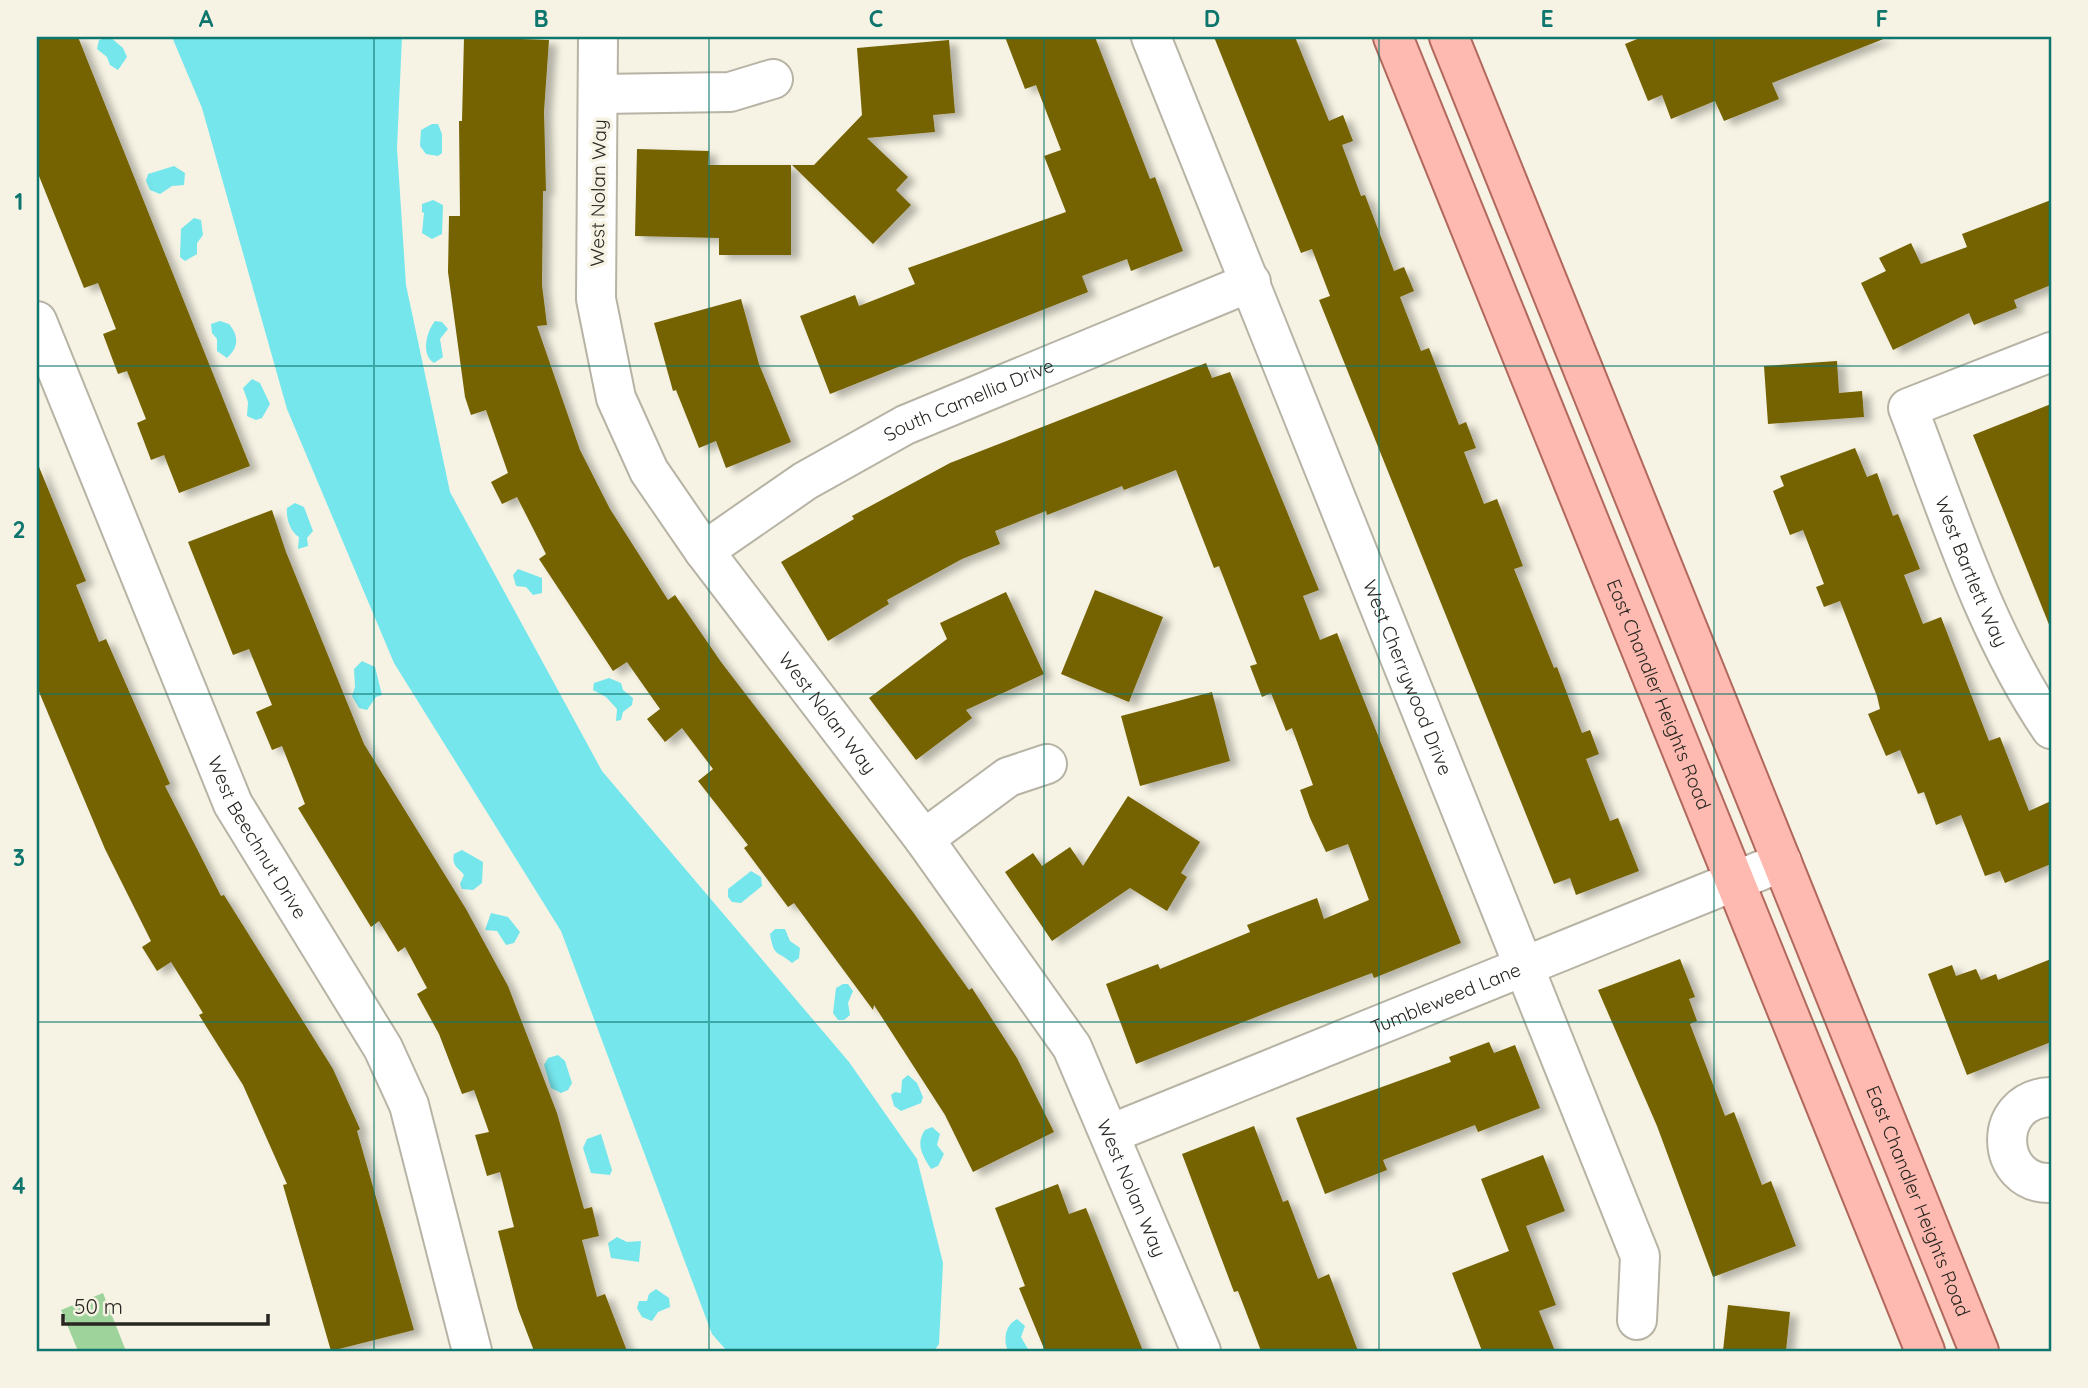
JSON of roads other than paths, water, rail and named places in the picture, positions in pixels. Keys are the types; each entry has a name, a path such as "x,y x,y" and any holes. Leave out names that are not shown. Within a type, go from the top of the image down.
{"main road":[{"name":"East Chandler Heights Road","path":"1393,37 1924,1351"},
{"name":"East Chandler Heights Road","path":"1449,37 1979,1351"}],"street":[{"name":"West Nolan Way","path":"598,37 596,299 616,398 649,471 704,551 924,839 1072,1046 1201,1351"},
{"name":"West Cherrywood Drive","path":"1151,37 1640,1256 1637,1320"},
{"path":"599,94 730,92 773,79"},
{"name":"South Camellia Drive","path":"704,551 805,481 905,425 1251,282"},
{"name":"West Beechnut Drive","path":"37,321 233,804 383,1048 409,1105 472,1351"},
{"name":"West Bartlett Way","path":"2051,352 1908,408 1991,620 2009,660 2051,729"},
{"path":"924,839 1008,777 1047,764"},
{"name":"Tumbleweed Lane","path":"1110,1134 1526,968 1782,862"},
{"path":"2051,1097 2030,1101 2019,1109 2007,1132 2006,1146 2019,1171 2030,1179 2051,1183"}],"water":[{"path":"110,37 123,48 127,57 118,70 110,65 107,57 97,49 99,40"},
{"path":"172,37 402,37 397,148 406,285 450,492 602,771 849,1062 917,1159 943,1263 939,1344 934,1351 727,1351 712,1334 561,931 394,663 287,409 202,108"},
{"path":"438,124 442,134 442,153 438,156 426,154 420,146 421,130"},
{"path":"174,166 185,173 184,185 172,186 160,194 150,190 146,181 148,174"},
{"path":"433,200 443,205 442,234 432,239 422,233 422,204"},
{"path":"194,218 201,220 203,235 197,243 197,254 185,261 180,257 181,229"},
{"path":"220,321 229,324 236,337 236,346 227,358 217,351 217,339 212,333 211,324"},
{"path":"435,321 442,322 448,329 440,339 443,357 434,363 427,355 426,343"},
{"path":"252,379 260,383 270,404 262,418 256,420 247,416 248,402 243,388"},
{"path":"295,503 304,507 313,531 307,538 308,546 298,549 299,537 291,528 287,512 287,508"},
{"path":"518,569 542,578 542,593 533,595 526,587 516,586 513,575"},
{"path":"362,661 375,667 382,695 376,697 367,710 359,708 352,696 355,687 354,669"},
{"path":"609,678 621,683 623,690 633,698 632,705 623,712 621,720 616,721 617,709 606,697 593,690 594,683"},
{"path":"462,850 483,862 482,883 473,890 462,889 460,884 464,875 456,866 454,854"},
{"path":"751,871 761,877 762,886 741,903 732,902 728,897 728,889"},
{"path":"491,913 508,917 520,932 514,943 506,945 497,931 485,930"},
{"path":"775,929 785,929 790,941 800,948 799,958 792,963 773,947 770,934"},
{"path":"848,984 853,991 848,1003 850,1015 844,1020 838,1020 833,1013 836,988"},
{"path":"558,1055 565,1061 572,1083 568,1090 561,1093 551,1088 544,1065 548,1058"},
{"path":"908,1075 917,1083 923,1097 921,1103 901,1111 894,1106 891,1095 895,1092 901,1093 902,1080"},
{"path":"932,1127 940,1134 937,1145 944,1154 938,1166 931,1169 920,1145 925,1130"},
{"path":"601,1134 612,1170 610,1175 591,1173 583,1148 587,1139"},
{"path":"617,1237 627,1242 641,1241 639,1262 611,1258 608,1243"},
{"path":"656,1289 669,1298 670,1307 658,1312 652,1321 642,1317 637,1308 639,1301 647,1301 649,1294"},
{"path":"1017,1319 1025,1326 1021,1337 1029,1351 1008,1351 1006,1333"}]}
